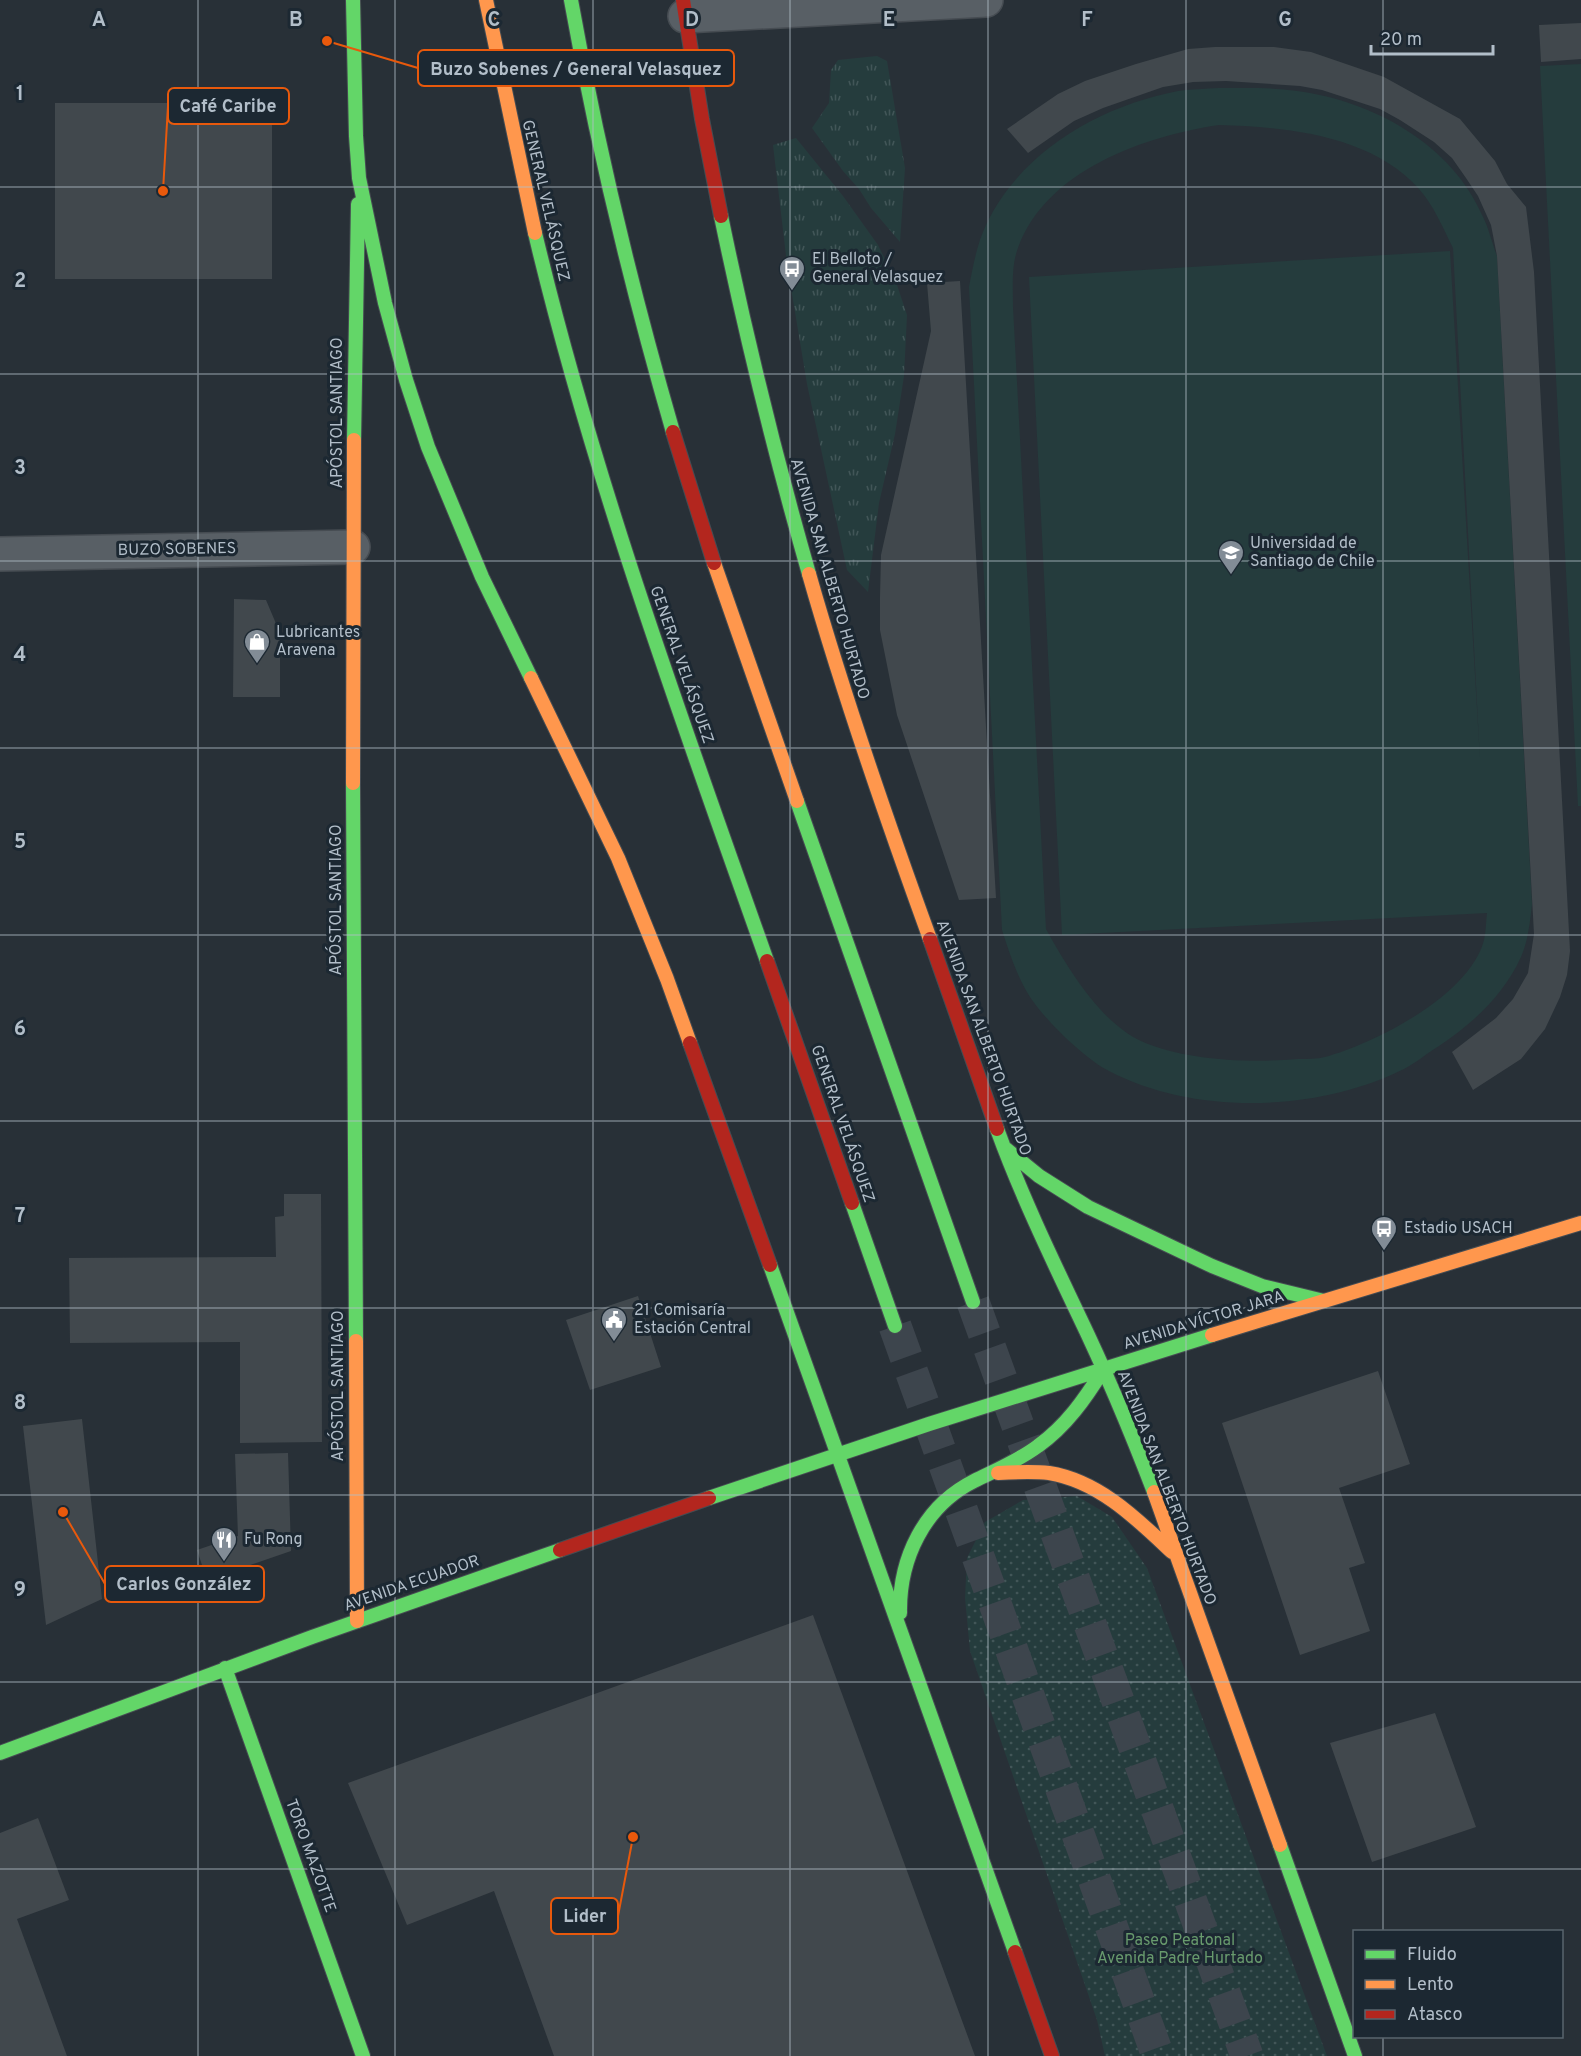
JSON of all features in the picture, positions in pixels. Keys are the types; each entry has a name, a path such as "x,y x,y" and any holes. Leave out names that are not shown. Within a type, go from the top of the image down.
{"main road":[{"path":"353,0 359,178 385,303 406,380 428,447 477,566 618,858 663,968 1052,2056"},
{"name":"GENERAL VELÁSQUEZ","path":"486,0 502,89 530,215 564,348 602,480 644,611 895,1326"},
{"path":"571,0 598,139 628,270 663,400 702,529 973,1302"},
{"name":"AVENIDA SAN ALBERTO HURTADO","path":"684,8 726,239 752,358 781,476 825,631 874,783 1004,1147 1054,1266 1138,1450 1355,2056"},
{"name":"APÓSTOL SANTIAGO","path":"357,1621 353,547 355,312 359,178"},
{"path":"1004,1147 1039,1176 1088,1207 1160,1242 1262,1286 1324,1301"},
{"name":"AVENIDA VÍCTOR JARA","path":"838,1454 1324,1301 1581,1223"},
{"path":"902,1633 899,1607 901,1580 908,1554 920,1530 937,1508 953,1494 971,1482 1021,1458 1049,1438 1088,1395 1103,1370"},
{"name":"AVENIDA ECUADOR","path":"0,1753 225,1668 838,1454"},
{"path":"990,1474 1016,1470 1071,1478 1097,1490 1130,1513 1178,1557"},
{"name":"TORO MAZOTTE","path":"225,1668 363,2056"}],"street":[{"path":"684,8 986,0"},
{"name":"BUZO SOBENES","path":"0,554 353,547"}],"green space":[{"path":"877,56 887,61 905,168 900,242 871,208 812,128 829,103 831,70 838,60"},
{"path":"1581,64 1581,806 1578,806 1540,66"},
{"path":"1268,88 1297,91 1326,96 1381,116 1407,130 1452,168 1469,191 1487,226 1497,256 1532,904 1525,945 1514,971 1486,1008 1452,1037 1408,1067 1370,1083 1334,1094 1256,1103 1179,1096 1143,1086 1099,1065 1045,1017 1021,981 1011,956 1002,930 969,287 978,247 986,225 1001,199 1020,175 1042,154 1092,120 1120,108 1178,91","holes":["1219,125 1272,128 1326,138 1377,156 1419,189 1434,210 1453,248 1480,760 1450,251 1029,277 1062,935 1487,913 1484,940 1475,960 1460,980 1441,997 1418,1014 1369,1041 1315,1059 1260,1061 1198,1057 1158,1048 1141,1041 1112,1021 1098,1007 1074,976 1046,929 1013,307 1014,262 1018,248 1032,221 1051,197 1074,178 1101,161 1130,148 1190,130"]},
{"path":"796,138 843,196 878,245 896,282 907,315 904,376 895,434 879,503 868,592 847,570 807,384 787,264 773,145"},
{"name":"Paseo Peatonal Avenida Padre Hurtado","path":"1077,1496 1112,1517 1147,1568 1327,2056 1105,2056 1097,2020 970,1651 965,1598 967,1558 985,1522 1023,1500"}],"building":[{"path":"1581,23 1581,59 1541,62 1539,25"},
{"path":"1274,47 1311,52 1384,77 1460,119 1495,161 1507,184 1526,207 1534,272 1570,951 1567,975 1560,997 1545,1029 1521,1059 1473,1090 1452,1052 1496,1018 1513,999 1528,973 1534,934 1497,256 1491,225 1478,196 1466,178 1452,158 1434,142 1380,109 1322,90 1300,86 1226,81 1193,82 1163,87 1074,121 1028,153 1007,129 1058,94 1085,81 1188,49"},
{"path":"55,103 272,103 272,279 55,279"},
{"path":"960,281 996,898 959,900 897,715 880,630 880,597 881,555 931,331 927,283"},
{"name":"Lubricantes Aravena","path":"234,599 266,600 280,633 280,697 233,697"},
{"path":"284,1194 321,1194 322,1442 240,1443 240,1342 70,1343 69,1258 276,1257 275,1217 284,1216"},
{"name":"21 Comisaría Estación Central","path":"638,1296 661,1367 590,1390 566,1320"},
{"path":"1378,1371 1410,1464 1339,1488 1365,1563 1349,1568 1370,1631 1300,1655 1222,1423"},
{"path":"82,1419 102,1599 46,1625 23,1426"},
{"path":"288,1453 291,1551 207,1580 197,1550 238,1536 235,1454"},
{"path":"813,1615 975,2056 554,2056 494,1891 407,1925 348,1783"},
{"path":"1435,1713 1476,1827 1372,1862 1330,1743"},
{"path":"38,1818 69,1900 17,1919 67,2056 0,2056 0,1833"}],"tunnel":[{"path":"973,1302 1247,2056"},
{"path":"895,1326 1158,2056"}],"traffic: fast":[{"path":"353,0 359,178 385,303 406,380 428,447 482,577 531,678"},
{"path":"571,0 616,218 673,432"},
{"path":"354,440 358,204"},
{"path":"721,216 762,396 809,574"},
{"path":"535,233 558,326 612,509 641,600 767,961"},
{"path":"353,783 356,1341"},
{"path":"797,801 973,1302"},
{"path":"997,1129 1035,1222 1108,1380 1154,1492"},
{"path":"1006,1149 1039,1176 1088,1207 1212,1266 1262,1286 1324,1301"},
{"path":"852,1203 895,1326"},
{"path":"770,1265 1015,1952"},
{"path":"709,1498 929,1424 1212,1335"},
{"path":"900,1613 904,1573 918,1536 928,1520 956,1492 1023,1456 1048,1438 1074,1411 1103,1370"},
{"path":"0,1753 312,1637 560,1550"},
{"path":"225,1668 363,2056"},
{"path":"1280,1845 1355,2056"}],"traffic: slow":[{"path":"486,0 535,233"},
{"path":"353,783 354,440"},
{"path":"714,563 797,801"},
{"path":"809,574 866,757 930,939"},
{"path":"531,678 618,858 690,1043"},
{"path":"1212,1335 1581,1223"},
{"path":"356,1341 357,1621"},
{"path":"998,1473 1049,1473 1084,1484 1116,1503 1172,1552"},
{"path":"1154,1492 1280,1845"}],"traffic: jam":[{"path":"683,0 702,119 721,216"},
{"path":"673,432 714,563"},
{"path":"930,939 997,1129"},
{"path":"767,961 852,1203"},
{"path":"690,1043 770,1265"},
{"path":"560,1550 709,1498"},
{"path":"1015,1952 1052,2056"}],"place":[{"name":"Buzo Sobenes / General Velasquez","path":"327,41"},
{"name":"Café Caribe","path":"163,191"},
{"name":"El Belloto / General Velasquez","path":"792,292"},
{"name":"Universidad de Santiago de Chile","path":"1231,576"},
{"name":"Lubricantes Aravena","path":"257,665"},
{"name":"Estadio USACH","path":"1384,1252"},
{"name":"21 Comisaría Estación Central","path":"614,1343"},
{"name":"Carlos González","path":"63,1512"},
{"name":"Fu Rong","path":"224,1563"},
{"name":"Lider","path":"633,1837"}]}
